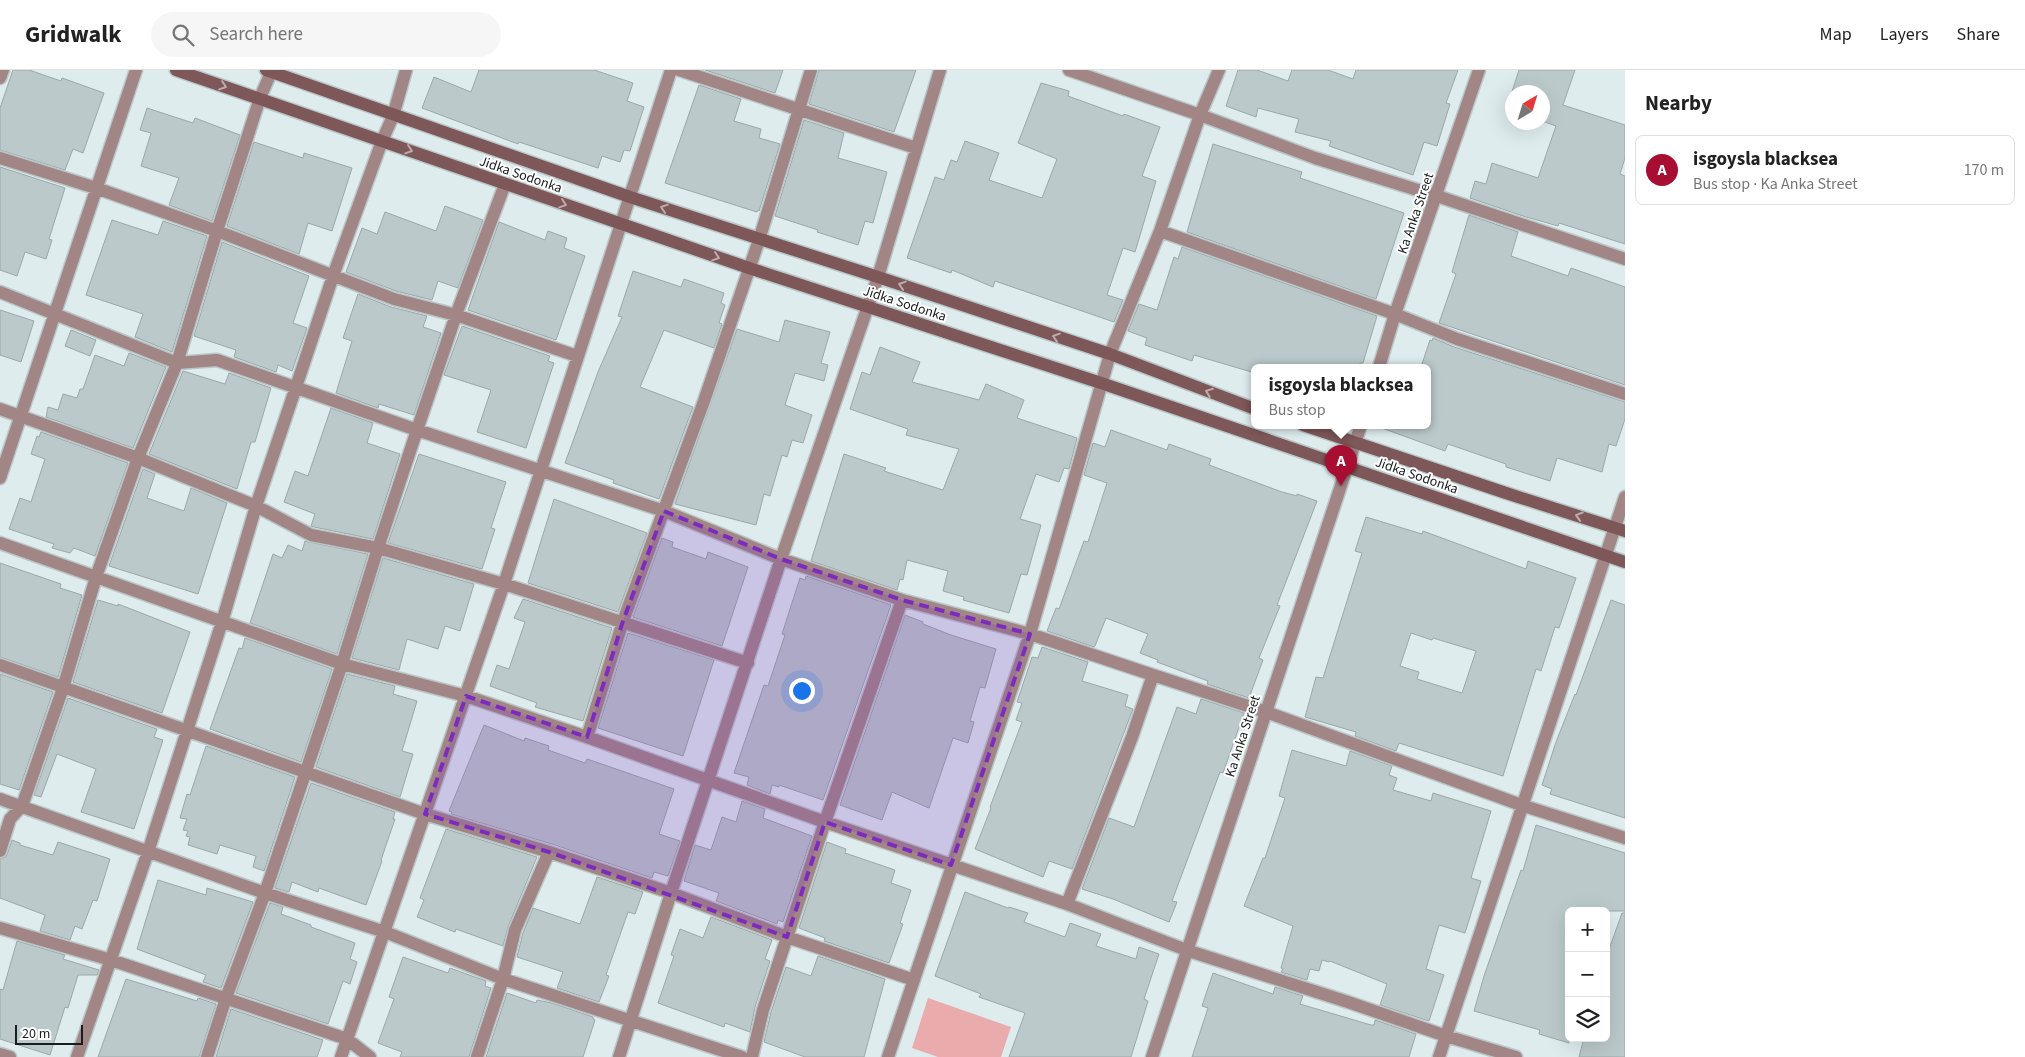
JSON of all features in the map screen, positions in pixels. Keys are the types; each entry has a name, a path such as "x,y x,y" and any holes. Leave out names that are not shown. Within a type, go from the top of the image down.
{"main road":[{"name":"Jidka Sodonka","path":"176,70 749,268 1101,383 1625,562"},
{"name":"Jidka Sodonka","path":"269,71 393,116 630,197 1110,354 1251,407"},
{"name":"Jidka Sodonka","path":"1315,429 1620,529"}],"street":[{"path":"0,78 3,70"},
{"path":"0,478 136,70"},
{"path":"77,1057 148,852 222,622 256,506 333,276 382,141 393,116 406,70"},
{"path":"341,1057 504,584 671,70"},
{"path":"679,70 916,148"},
{"path":"587,737 623,621 760,240 811,70"},
{"path":"619,1057 781,560 878,277 940,70"},
{"path":"1069,70 1200,115 1315,158 1625,258"},
{"path":"888,1057 1030,634 1110,354 1160,231 1200,115 1219,70"},
{"name":"Ka Anka Street","path":"1380,364 1395,314 1480,70"},
{"path":"0,851 10,819 22,806 63,688 96,577 138,458 177,363 217,231 269,71"},
{"path":"0,158 96,188 217,231 394,299 456,315 577,356"},
{"path":"207,1057 226,998 265,893 342,664 378,548 456,315 505,184"},
{"path":"1160,231 1395,314 1458,339 1625,394"},
{"path":"0,292 177,363 217,360 417,430 664,511 781,560 902,600 1030,634 1266,712 1524,806 1625,838"},
{"path":"0,409 138,458 256,506 311,534 378,548 504,584 748,663"},
{"name":"Ka Anka Street","path":"1152,1057 1189,951 1361,429"},
{"path":"1439,1057 1606,556 1620,529 1625,497"},
{"path":"0,543 342,664 466,696 825,822 1067,904 1189,951 1348,1002 1446,1036 1516,1057"},
{"path":"752,1057 763,1010 825,822 902,600"},
{"path":"0,665 426,814 549,852 671,893 787,937 914,980"},
{"path":"1067,904 1132,737 1153,675"},
{"path":"0,799 265,893 385,932 503,978 742,1057"},
{"path":"477,1057 503,978 515,930 549,852"},
{"path":"0,928 111,960 347,1039 370,1057"},
{"path":"0,1054 10,1057"}],"highlighted area":[{"path":"664,511 781,559 902,600 1030,634 951,865 825,822 787,937 549,852 425,814 466,696 587,737 623,621"}],"shaded area":[{"path":"928,998 1011,1027 1001,1057 938,1057 912,1048"}],"building":[{"path":"13,70 29,70 61,81 62,78 104,93 83,153 73,149 65,170 0,150 0,108"},
{"path":"479,70 594,70 633,83 627,101 644,107 630,151 624,150 620,162 602,156 598,168 519,142 518,144 422,108 434,77 471,92"},
{"path":"705,70 783,70 775,93"},
{"path":"819,70 916,70 894,132 809,104"},
{"path":"1238,70 1257,70 1288,81 1292,70 1328,70 1353,79 1356,70 1458,70 1446,103 1450,104 1437,146 1424,142 1413,175 1329,146 1331,141 1295,132 1299,119 1258,108 1256,117 1226,106"},
{"path":"1519,70 1575,70 1563,105 1625,125 1625,158 1620,174 1625,176 1625,244 1559,223 1558,226 1523,216 1470,198 1475,181 1486,184 1492,163 1538,178 1556,126 1550,124 1550,85 1514,85"},
{"path":"1041,83 1069,91 1068,96 1160,127 1142,176 1156,181 1135,252 1123,248 1107,295 1123,300 1114,322 995,281 993,287 952,270 951,273 907,258 935,177 944,180 951,160 957,162 965,141 999,153 989,180 1042,198 1057,159 1018,143"},
{"path":"699,85 741,99 734,121 761,129 759,138 780,144 759,211 757,212 665,183"},
{"path":"147,108 193,123 195,118 240,135 212,221 169,205 179,178 141,166 151,133 140,130"},
{"path":"804,120 844,133 838,158 887,172 873,223 865,221 858,245 775,216"},
{"path":"254,142 303,158 304,153 352,168 332,231 308,223 299,254 227,226"},
{"path":"1213,144 1302,172 1300,178 1404,213 1376,299 1187,232"},
{"path":"0,167 65,188 49,239 52,240 46,259 25,252 17,276 0,270"},
{"path":"445,206 483,220 458,288 438,281 432,300 396,291 346,272 362,228 377,234 385,212 436,231"},
{"path":"1469,215 1518,232 1511,256 1568,276 1571,268 1625,287 1625,385 1439,323 1456,274 1452,272"},
{"path":"112,220 158,235 163,221 207,236 172,352 135,337 143,314 86,295"},
{"path":"499,222 545,240 548,231 567,238 564,248 585,256 556,340 468,310"},
{"path":"222,242 309,276 293,323 307,328 292,371 278,365 276,372 234,357 236,350 194,336"},
{"path":"1182,247 1377,316 1363,363 1251,364 1251,372 1194,355 1192,361 1145,345 1147,338 1128,331 1139,304 1157,310 1174,257 1178,259"},
{"path":"633,271 681,287 684,279 724,293 721,303 725,305 719,323 722,324 714,348 664,330 640,387 693,407 659,499 613,483 614,480 565,463 598,372 622,317 618,316"},
{"path":"358,294 391,307 427,316 423,327 441,333 414,415 379,404 378,408 336,393 352,341 343,338"},
{"path":"0,310 34,321 21,362 0,355"},
{"path":"785,320 830,332 821,363 828,365 824,381 795,373 785,405 812,415 803,443 792,440 787,457 782,455 770,496 764,494 756,525 675,504 737,329 779,342"},
{"path":"462,326 550,356 548,361 554,363 526,448 477,432 491,390 444,375"},
{"path":"71,330 96,340 90,356 65,346"},
{"path":"1433,338 1454,347 1625,402 1625,419 1616,446 1609,444 1602,472 1557,458 1550,481 1506,467 1506,464 1448,444 1445,451 1384,429 1431,429 1431,364 1422,364 1430,340 1432,341"},
{"path":"880,347 920,362 912,382 979,400 986,384 1024,400 1017,418 1077,438 1069,469 1064,468 1059,482 1036,474 1020,519 1041,525 1027,575 1021,574 1009,613 963,600 964,597 943,591 948,571 907,560 903,580 900,579 897,590 811,561 844,454 886,468 884,471 943,490 959,449 906,435 908,429 850,409 862,372 870,375"},
{"path":"129,353 166,367 133,448 46,417 48,407 58,410 63,394 77,398 80,389 83,389 95,355 124,366"},
{"path":"183,371 225,384 229,373 271,388 255,442 251,442 237,489 149,454"},
{"path":"331,408 373,423 367,443 400,454 373,539 311,526 315,514 284,502 295,471 308,476"},
{"path":"1111,430 1167,450 1169,444 1211,459 1209,465 1282,492 1297,496 1297,494 1317,501 1277,605 1280,606 1259,658 1263,660 1249,698 1207,684 1208,681 1157,662 1158,660 1140,653 1148,634 1106,618 1094,647 1047,631 1056,608 1059,609 1084,541 1088,542 1107,483 1084,475 1093,443 1105,447"},
{"path":"41,432 128,463 95,556 74,548 70,553 52,548 54,544 9,529 20,498 31,502 45,459 31,454 37,436 39,437"},
{"path":"419,454 506,482 491,528 495,529 482,569 388,543"},
{"path":"143,469 155,474 147,498 184,511 191,488 227,503 198,594 109,566"},
{"path":"554,499 647,533 618,612 528,583"},
{"path":"1366,517 1422,534 1423,531 1526,569 1528,561 1576,578 1559,628 1555,627 1541,671 1536,669 1503,776 1399,743 1396,751 1355,736 1356,732 1305,717 1316,677 1323,678 1362,553 1355,551","holes":["1411,633 1432,640 1433,638 1476,651 1462,693 1417,679 1419,672 1400,666"]},
{"path":"662,538 673,542 672,547 706,559 708,552 748,567 722,646 633,617"},
{"path":"305,541 368,554 337,654 250,623 273,554 282,558 288,545 302,551"},
{"path":"383,558 474,584 460,631 445,626 438,649 407,639 399,670 352,658"},
{"path":"0,563 61,584 60,588 82,595 58,677 0,657"},
{"path":"806,576 891,605 823,800 779,785 779,787 772,785 770,794 747,785 749,777 734,773 764,685 768,686 785,635 782,634 800,578 805,580"},
{"path":"523,599 612,628 583,721 535,707 537,703 490,686 497,665 509,669 525,622 514,618"},
{"path":"98,600 118,606 118,604 190,632 162,713 73,682"},
{"path":"1611,600 1625,605 1625,818 1550,794 1552,789 1542,785 1556,742 1576,695"},
{"path":"905,615 951,635 996,649 985,688 980,687 970,721 974,722 968,743 953,738 929,808 892,792 882,820 840,805"},
{"path":"628,633 714,660 683,756 598,728"},
{"path":"245,638 332,669 301,762 210,729 239,648 242,649"},
{"path":"1042,647 1088,662 1082,681 1128,695 1125,706 1133,709 1072,869 1049,861 1043,877 975,849 1022,722 1016,720 1022,703 1017,702 1032,657 1038,658"},
{"path":"0,674 53,692 19,790 0,784"},
{"path":"347,674 395,686 393,694 417,701 402,751 413,754 400,797 316,767"},
{"path":"68,698 157,729 154,737 163,740 134,829 81,812 96,769 57,754 41,797 34,795"},
{"path":"1201,699 1244,713 1223,773 1220,772 1172,901 1177,902 1169,922 1113,899 1082,889 1109,818 1134,827 1177,707 1196,714"},
{"path":"484,725 524,741 525,738 549,746 548,750 585,763 587,759 674,789 659,834 680,841 668,876 654,872 652,878 552,844 451,814 452,812 449,811"},
{"path":"206,746 295,777 264,871 253,867 256,856 220,845 217,854 188,845 190,837 186,836 188,831 183,830 187,819 180,818 187,794 190,795"},
{"path":"1292,750 1346,766 1350,751 1392,766 1389,775 1397,778 1393,790 1431,801 1433,793 1491,811 1471,878 1481,881 1465,933 1439,925 1426,969 1444,975 1429,1021 1380,1005 1387,984 1330,961 1322,960 1319,971 1310,969 1307,980 1281,972 1293,926 1244,906 1263,858 1265,858 1285,798 1279,796"},
{"path":"311,783 395,812 393,819 395,819 382,861 366,905 319,888 318,892 292,882 289,892 275,888"},
{"path":"742,801 765,809 763,818 812,836 783,922 778,920 777,924 716,901 719,893 684,881 695,845 711,850 722,817 736,822"},
{"path":"1536,825 1625,853 1625,911 1610,911 1610,907 1565,907 1565,1042 1539,1034 1540,1030 1474,1011 1484,976 1521,870 1523,871"},
{"path":"446,829 537,857 508,927 503,946 456,929 455,932 417,917 424,900 420,898"},
{"path":"12,840 20,843 20,845 53,855 58,842 110,859 97,901 93,900 82,929 75,926 70,940 40,931 45,915 0,898 0,859 6,857"},
{"path":"827,842 846,849 845,853 895,870 891,883 911,890 900,923 903,924 889,963 824,941 825,938 799,928"},
{"path":"597,877 643,892 635,914 628,912 606,975 609,976 599,1002 557,988 563,972 517,957 523,933 533,908 580,924"},
{"path":"158,880 206,895 207,888 253,902 221,988 203,982 206,975 137,949"},
{"path":"965,892 1008,908 1028,913 1024,922 1065,937 1070,923 1101,934 1096,946 1136,959 1139,947 1159,954 1144,999 1148,1001 1131,1057 1009,1057 1025,1013 979,997 981,994 935,976"},
{"path":"270,903 283,907 281,914 355,943 350,959 357,962 350,984 343,981 328,1024 236,993"},
{"path":"1622,913 1625,913 1625,1057 1579,1057 1583,1042 1610,1042 1610,947"},
{"path":"711,917 772,940 765,959 770,961 755,1007 750,1032 725,1023 724,1027 658,1003 674,956 671,955 680,929 703,938"},
{"path":"17,941 65,955 63,959 99,970 97,975 78,975 68,1008 65,1007 50,1055 0,1039 0,989 3,990"},
{"path":"818,956 885,979 864,1057 805,1057 764,1042 771,1012 786,967 811,976"},
{"path":"403,957 448,973 450,968 486,981 485,986 491,988 469,1057 400,1057 402,1052 378,1043 394,999 389,997"},
{"path":"1213,973 1273,994 1275,987 1303,996 1300,1004 1371,1025 1374,1025 1375,1020 1416,1034 1409,1057 1192,1057 1208,1008 1202,1006"},
{"path":"126,979 197,1001 198,998 216,1004 199,1057 98,1057"},
{"path":"507,993 536,1003 537,1000 552,1003 593,1017 595,1020 583,1057 486,1057"},
{"path":"231,1009 323,1040 317,1057 216,1057"}],"place":[{"name":"isgoysla blacksea","path":"1341,486"}]}
